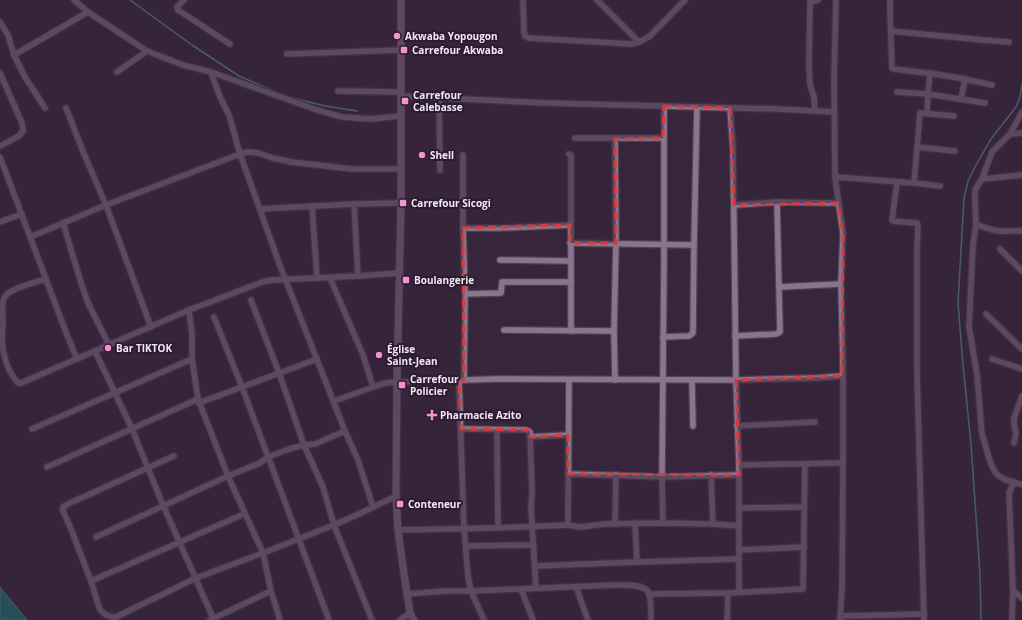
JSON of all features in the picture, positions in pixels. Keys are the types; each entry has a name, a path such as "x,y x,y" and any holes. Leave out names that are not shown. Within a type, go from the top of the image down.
{"street":[{"path":"74,0 88,12 147,51 182,65 211,72 317,110 342,117 370,119 401,116"},
{"path":"184,0 176,8 178,10 230,44"},
{"path":"401,0 401,203 396,496 398,530 407,594 410,613 414,620"},
{"path":"523,0 524,32 525,36 529,38 631,44 639,42 650,36 685,0"},
{"path":"597,0 639,42"},
{"path":"815,111 814,97 810,84 809,66 810,1 818,0"},
{"path":"836,0 834,80 835,177 843,233 841,284 843,463 842,588 840,618 924,617 917,372 918,226 917,224 892,220 897,182"},
{"path":"890,0 892,68 930,73 992,85"},
{"path":"14,55 88,12"},
{"path":"0,22 8,35 14,55 25,77 45,108"},
{"path":"891,31 1009,42"},
{"path":"287,54 401,50"},
{"path":"117,72 147,51"},
{"path":"211,72 220,97 229,115 240,154 285,280 358,460 374,507"},
{"path":"927,113 930,73"},
{"path":"0,74 22,124 23,131 19,136 0,146"},
{"path":"961,99 965,79"},
{"path":"338,91 401,94 439,98 548,103 778,108 835,112"},
{"path":"897,92 928,94 985,103"},
{"path":"439,98 440,170"},
{"path":"663,523 662,380 664,106"},
{"path":"663,337 689,336 693,333 697,107"},
{"path":"66,108 106,205 151,327"},
{"path":"730,108 733,148 735,336 739,465 739,592"},
{"path":"1022,112 1010,134 992,152 982,178 975,190 976,224 973,245 969,327 977,374 982,435 986,443 990,463 995,473 1000,478 1022,484"},
{"path":"914,183 919,114 927,113 954,116"},
{"path":"1010,134 1022,133"},
{"path":"576,138 663,138"},
{"path":"615,139 615,380"},
{"path":"917,147 955,151"},
{"path":"30,237 106,205 248,152 258,153 292,162 352,169 401,169"},
{"path":"569,154 571,155 571,330"},
{"path":"463,155 465,294 460,429 464,529 470,585 484,620"},
{"path":"0,156 77,359"},
{"path":"982,178 1022,175"},
{"path":"835,177 940,186"},
{"path":"734,204 777,202 838,203"},
{"path":"735,336 776,334 780,332 777,202"},
{"path":"260,209 401,203"},
{"path":"354,204 358,276"},
{"path":"312,206 317,278"},
{"path":"0,222 22,214"},
{"path":"63,223 88,303 108,345"},
{"path":"976,224 993,230 1022,231"},
{"path":"463,228 570,225"},
{"path":"570,242 694,245"},
{"path":"1000,249 1022,271"},
{"path":"500,260 571,261"},
{"path":"46,279 13,291 4,298 2,304 3,351 8,366 18,383 189,310 265,281 400,273"},
{"path":"330,278 363,355 373,387"},
{"path":"465,294 501,293 502,282 571,282"},
{"path":"779,287 841,284"},
{"path":"251,300 279,373 304,445 323,487 334,525 372,620"},
{"path":"189,310 192,339 192,359 198,401 244,514 263,554 271,591 280,620"},
{"path":"986,314 1021,345"},
{"path":"214,317 242,387 329,620"},
{"path":"504,330 614,331"},
{"path":"95,351 132,429 212,619 271,591"},
{"path":"32,429 192,359"},
{"path":"47,467 198,401 242,387 317,359"},
{"path":"992,359 1022,369"},
{"path":"334,401 385,383 397,382 496,379 736,380 842,376"},
{"path":"568,525 569,380"},
{"path":"692,380 693,426"},
{"path":"1014,443 1016,433 1014,418 1022,396"},
{"path":"737,426 815,422"},
{"path":"460,429 526,430 530,432 531,508 536,588"},
{"path":"497,430 498,528"},
{"path":"96,537 163,505 260,463 268,458 304,445 315,444 345,431"},
{"path":"530,437 568,435"},
{"path":"174,456 63,507 63,511 91,581 100,610 106,615 116,617 196,578 263,554 334,525 396,496"},
{"path":"739,465 843,463"},
{"path":"650,594 803,590 805,464"},
{"path":"568,474 616,476 739,475"},
{"path":"711,475 713,524"},
{"path":"615,524 616,476"},
{"path":"1012,620 1013,591 1009,493 1014,482"},
{"path":"739,508 804,507"},
{"path":"91,581 244,514"},
{"path":"398,530 568,525 580,527 635,523 713,524 739,526"},
{"path":"635,523 637,562"},
{"path":"466,546 534,545"},
{"path":"739,550 804,547"},
{"path":"535,566 739,559"},
{"path":"407,594 445,591 632,585 647,589 650,594 651,620"},
{"path":"576,587 588,620"},
{"path":"522,589 533,620"},
{"path":"1013,591 1022,598"},
{"path":"727,620 728,592"},
{"path":"400,620 410,613"}],"highlighted area":[{"path":"664,106 730,108 734,205 838,203 843,233 842,376 736,380 739,475 568,474 568,435 530,437 530,430 461,429 459,381 464,380 463,228 570,225 570,243 616,243 615,139 663,138"}],"shaded area":[{"path":"0,587 27,620 0,620"}],"waterway":[{"path":"130,0 192,45 239,76 276,92"},
{"path":"981,620 980,574 971,444 958,303 964,198 968,181 976,165 991,139 1016,107 1020,97 1022,84"},
{"path":"285,96 325,106 357,111"}],"place":[{"name":"Akwaba Yopougon","path":"397,36"},
{"name":"Carrefour Akwaba","path":"404,50"},
{"name":"Carrefour Calebasse","path":"405,101"},
{"name":"Shell","path":"422,155"},
{"name":"Carrefour Sicogi","path":"403,203"},
{"name":"Boulangerie","path":"406,280"},
{"name":"Bar TIKTOK","path":"108,348"},
{"name":"Église Saint-Jean","path":"379,355"},
{"name":"Carrefour Policier","path":"402,385"},
{"name":"Pharmacie Azito","path":"432,415"},
{"name":"Conteneur","path":"400,504"}]}
